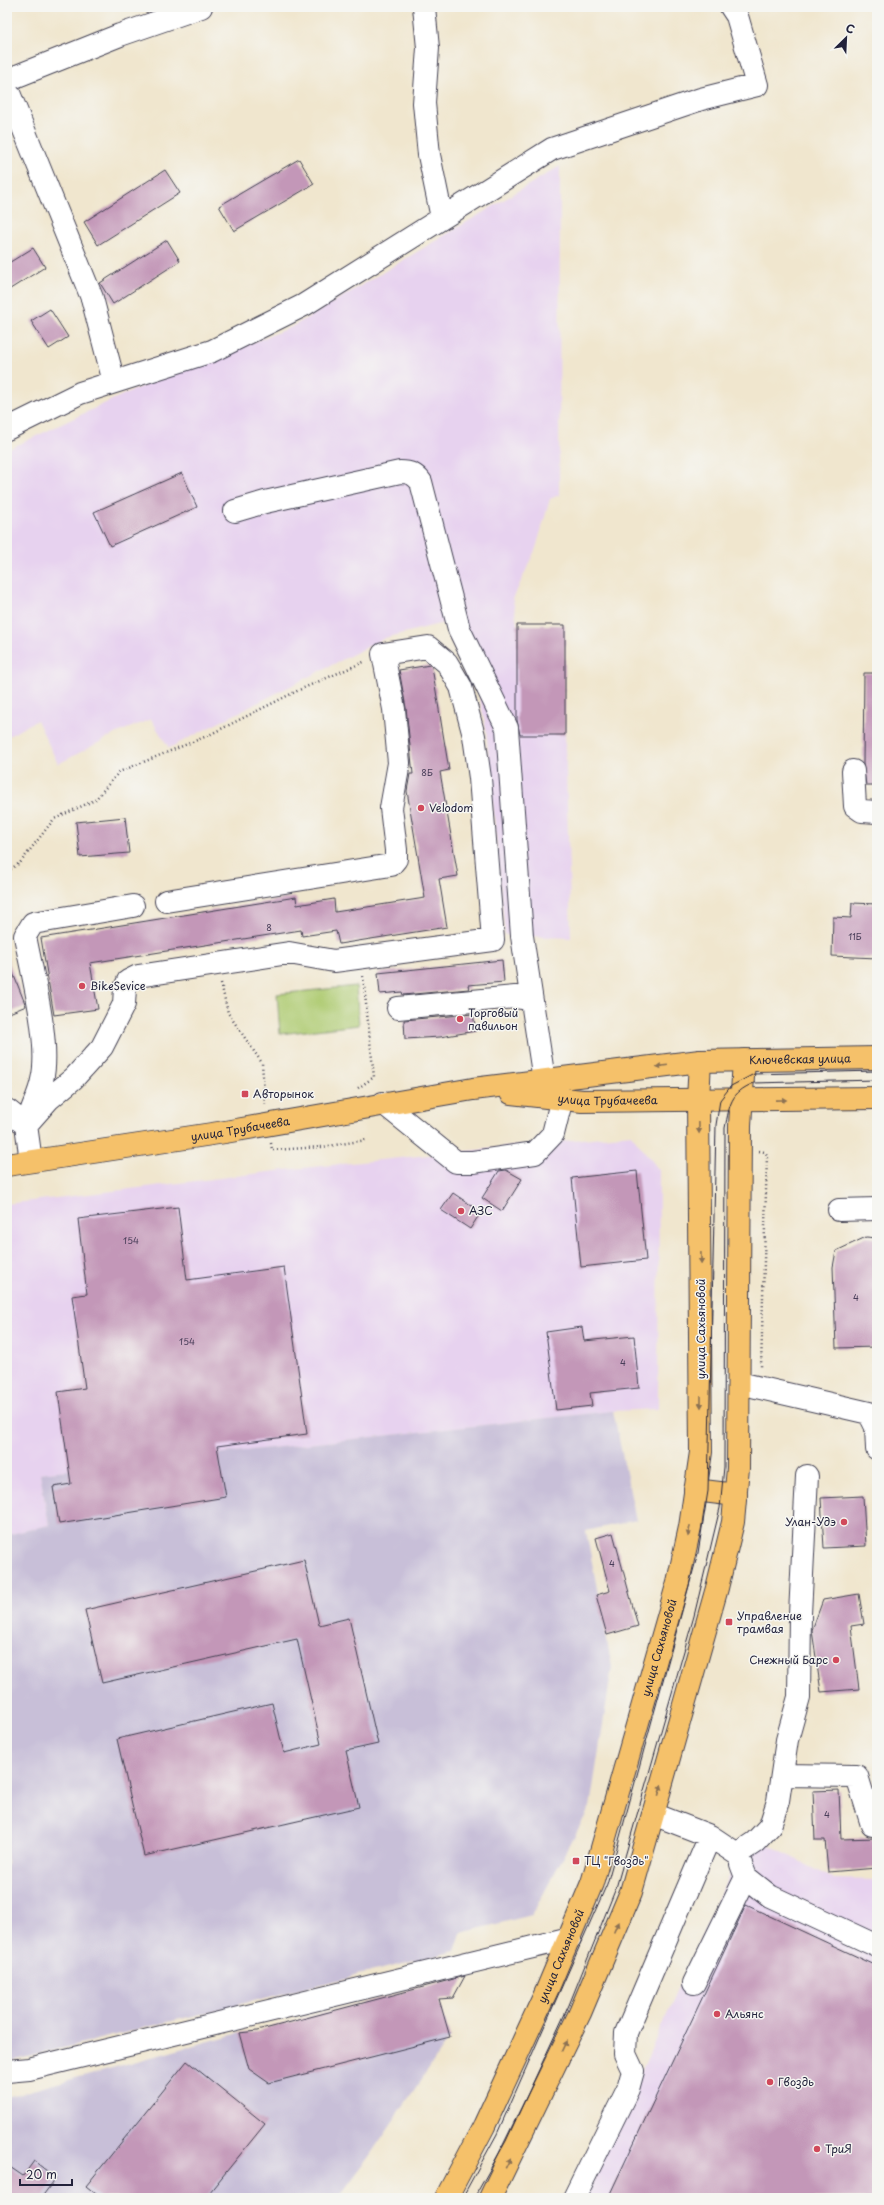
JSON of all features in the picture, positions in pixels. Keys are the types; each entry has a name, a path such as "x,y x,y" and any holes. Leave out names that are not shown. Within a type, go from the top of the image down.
{"main road":[{"name":"Ключевская улица","path":"733,1060 877,1058"},
{"name":"улица Трубачеева","path":"7,1164 225,1132 473,1089 700,1061 733,1060"},
{"path":"490,2198 519,2142 586,1998 631,1892 717,1588 733,1522 736,1495 739,1384 740,1151 742,1100 733,1060"},
{"name":"улица Сахьяновой","path":"446,2198 484,2126 570,1938 592,1883 678,1582 690,1527 701,1452 698,1100 700,1061"},
{"name":"улица Трубачеева","path":"473,1089 582,1101 742,1100"},
{"path":"742,1100 877,1098"},
{"path":"695,1490 736,1495"}],"street":[{"path":"7,80 120,35 201,7"},
{"path":"424,7 428,48 424,103 429,155 442,218"},
{"path":"7,429 80,393 212,351 304,305 552,149 701,99 757,85 737,16 731,7"},
{"path":"7,88 92,298 114,382"},
{"path":"235,511 265,502 400,472 410,472 416,475 420,482 459,629 508,728 522,936 544,1080"},
{"path":"26,1125 49,1099 74,1078 102,1047 124,1004 125,988 128,981 138,976 289,953 334,960 493,940 480,778 474,736 461,687 447,663 428,647 383,654 394,709 399,763 391,808 396,859 391,865 166,901"},
{"path":"853,771 855,806 862,811 877,812"},
{"path":"31,1161 26,1125 43,1079 44,1055 40,1018 25,936 33,923 133,906"},
{"path":"398,1008 514,996 531,998"},
{"path":"383,1104 456,1162 473,1162 535,1153 553,1134 562,1098"},
{"path":"7,1110 26,1125"},
{"path":"839,1210 877,1210"},
{"path":"739,1384 873,1408 877,1449"},
{"path":"737,1854 755,1842 770,1826 778,1801 787,1740 799,1696 800,1614 807,1476"},
{"path":"782,1775 857,1776 872,1825 877,1825"},
{"path":"653,1814 710,1836 737,1854 746,1877 770,1896 877,1946"},
{"path":"574,2198 628,2089 633,2071 625,2054 626,2033 710,1836"},
{"path":"694,1983 746,1877"},
{"path":"7,2071 37,2067 570,1938"}],"path":[{"path":"7,871 20,864 54,819 95,800 119,772 207,736 305,687 383,654"},
{"path":"356,1090 374,1077 361,957"},
{"path":"216,963 228,1013 262,1063 266,1111"},
{"path":"271,1138 272,1150 322,1147 366,1140"},
{"path":"740,1151 762,1151 766,1155 761,1389"}],"shaded area":[{"path":"560,166 559,495 550,499 536,548 513,599 517,625 565,625 565,735 571,938 505,935 486,729 479,694 443,623 385,638 169,748 151,719 115,734 58,764 37,720 7,737 7,450 135,389 292,327"},
{"path":"631,1134 659,1170 658,1409 613,1411 40,1473 49,1525 7,1535 7,1204 293,1169"},
{"path":"613,1411 636,1520 586,1531 612,1667 590,1807 532,1915 461,1933 455,1951 7,2062 7,1535 49,1525 40,1473"},
{"name":"Гвоздь","path":"747,1834 834,1879 877,1880 877,2198 585,2198"},
{"path":"439,1999 450,2037 368,2158 338,2198 7,2198 7,2097 239,2033 257,2031 263,2052"}],"green space":[{"path":"356,986 359,1025 280,1034 277,994"}],"building":[{"path":"299,159 314,184 234,231 219,206"},
{"path":"165,170 180,193 98,245 84,222"},
{"path":"167,240 180,261 113,304 100,283"},
{"path":"33,248 45,267 7,291 7,264"},
{"path":"50,309 68,337 49,349 31,321"},
{"path":"182,473 197,507 110,546 94,512"},
{"path":"517,625 565,625 565,735 520,735 517,720"},
{"path":"430,665 432,667 449,770 440,772 458,876 439,879 447,927 339,944 336,931 302,936 301,930 90,963 98,1009 54,1015 41,938 296,897 297,905 334,899 335,912 425,898 407,791 410,774 413,774 406,708 399,670"},
{"path":"864,673 877,673 877,785 866,785 863,764"},
{"path":"125,817 129,853 80,857 76,822"},
{"path":"852,903 877,904 877,958 832,956 833,917 851,918"},
{"path":"7,958 26,1006 7,1014"},
{"path":"502,960 504,982 468,985 469,989 403,995 402,992 380,994 378,973"},
{"path":"473,1014 476,1031 440,1037 405,1039 404,1020"},
{"path":"506,1170 522,1179 502,1211 482,1198 499,1171"},
{"path":"637,1171 646,1260 581,1267 572,1178"},
{"name":"АЗС","path":"453,1193 481,1212 470,1229 441,1210"},
{"path":"178,1207 187,1280 284,1267 307,1434 217,1446 226,1497 59,1524 53,1487 71,1484 58,1392 85,1388 72,1296 87,1294 78,1219"},
{"path":"866,1237 877,1238 877,1347 836,1348 833,1267 836,1251"},
{"path":"582,1327 584,1341 634,1336 639,1388 590,1393 592,1406 556,1410 546,1332"},
{"name":"Улан-Удэ","path":"863,1496 866,1546 824,1548 821,1498"},
{"path":"613,1533 638,1626 607,1635 596,1595 610,1591 596,1538"},
{"path":"304,1560 319,1625 349,1618 378,1744 346,1751 359,1807 144,1856 117,1739 272,1703 284,1753 321,1744 297,1639 102,1683 85,1610"},
{"name":"Снежный Барс","path":"859,1594 864,1624 851,1626 859,1689 821,1692 812,1630 823,1600"},
{"path":"839,1790 841,1839 877,1838 877,1868 828,1872 825,1840 815,1840 813,1791"},
{"name":"Гвоздь","path":"746,1905 877,1966 877,2198 608,2198"},
{"path":"465,1976 453,1998 439,1999 450,2037 269,2083 249,2069 239,2033 257,2031"},
{"path":"187,2061 265,2124 205,2198 101,2198 86,2186"},
{"path":"34,2161 56,2178 41,2198 7,2198 7,2165 23,2176"}],"tram line":[{"path":"462,2198 497,2134 607,1884 698,1553 708,1491 716,1125 720,1100 731,1086 754,1074 877,1071"},
{"path":"474,2198 506,2141 569,2005 616,1888 694,1616 720,1508 724,1467 725,1128 732,1100 740,1091 754,1083 877,1080"}],"place":[{"name":"Velodom","path":"421,808"},
{"name":"BikeSevice","path":"82,986"},
{"name":"Торговый павильон","path":"460,1019"},
{"name":"Авторынок","path":"245,1094"},
{"name":"АЗС","path":"461,1211"},
{"name":"Улан-Удэ","path":"844,1522"},
{"name":"Управление трамвая","path":"729,1622"},
{"name":"Снежный Барс","path":"836,1660"},
{"name":"ТЦ \"Гвоздь\"","path":"576,1861"},
{"name":"Альянс","path":"717,2014"},
{"name":"Гвоздь","path":"770,2082"},
{"name":"ТриЯ","path":"817,2149"}]}
